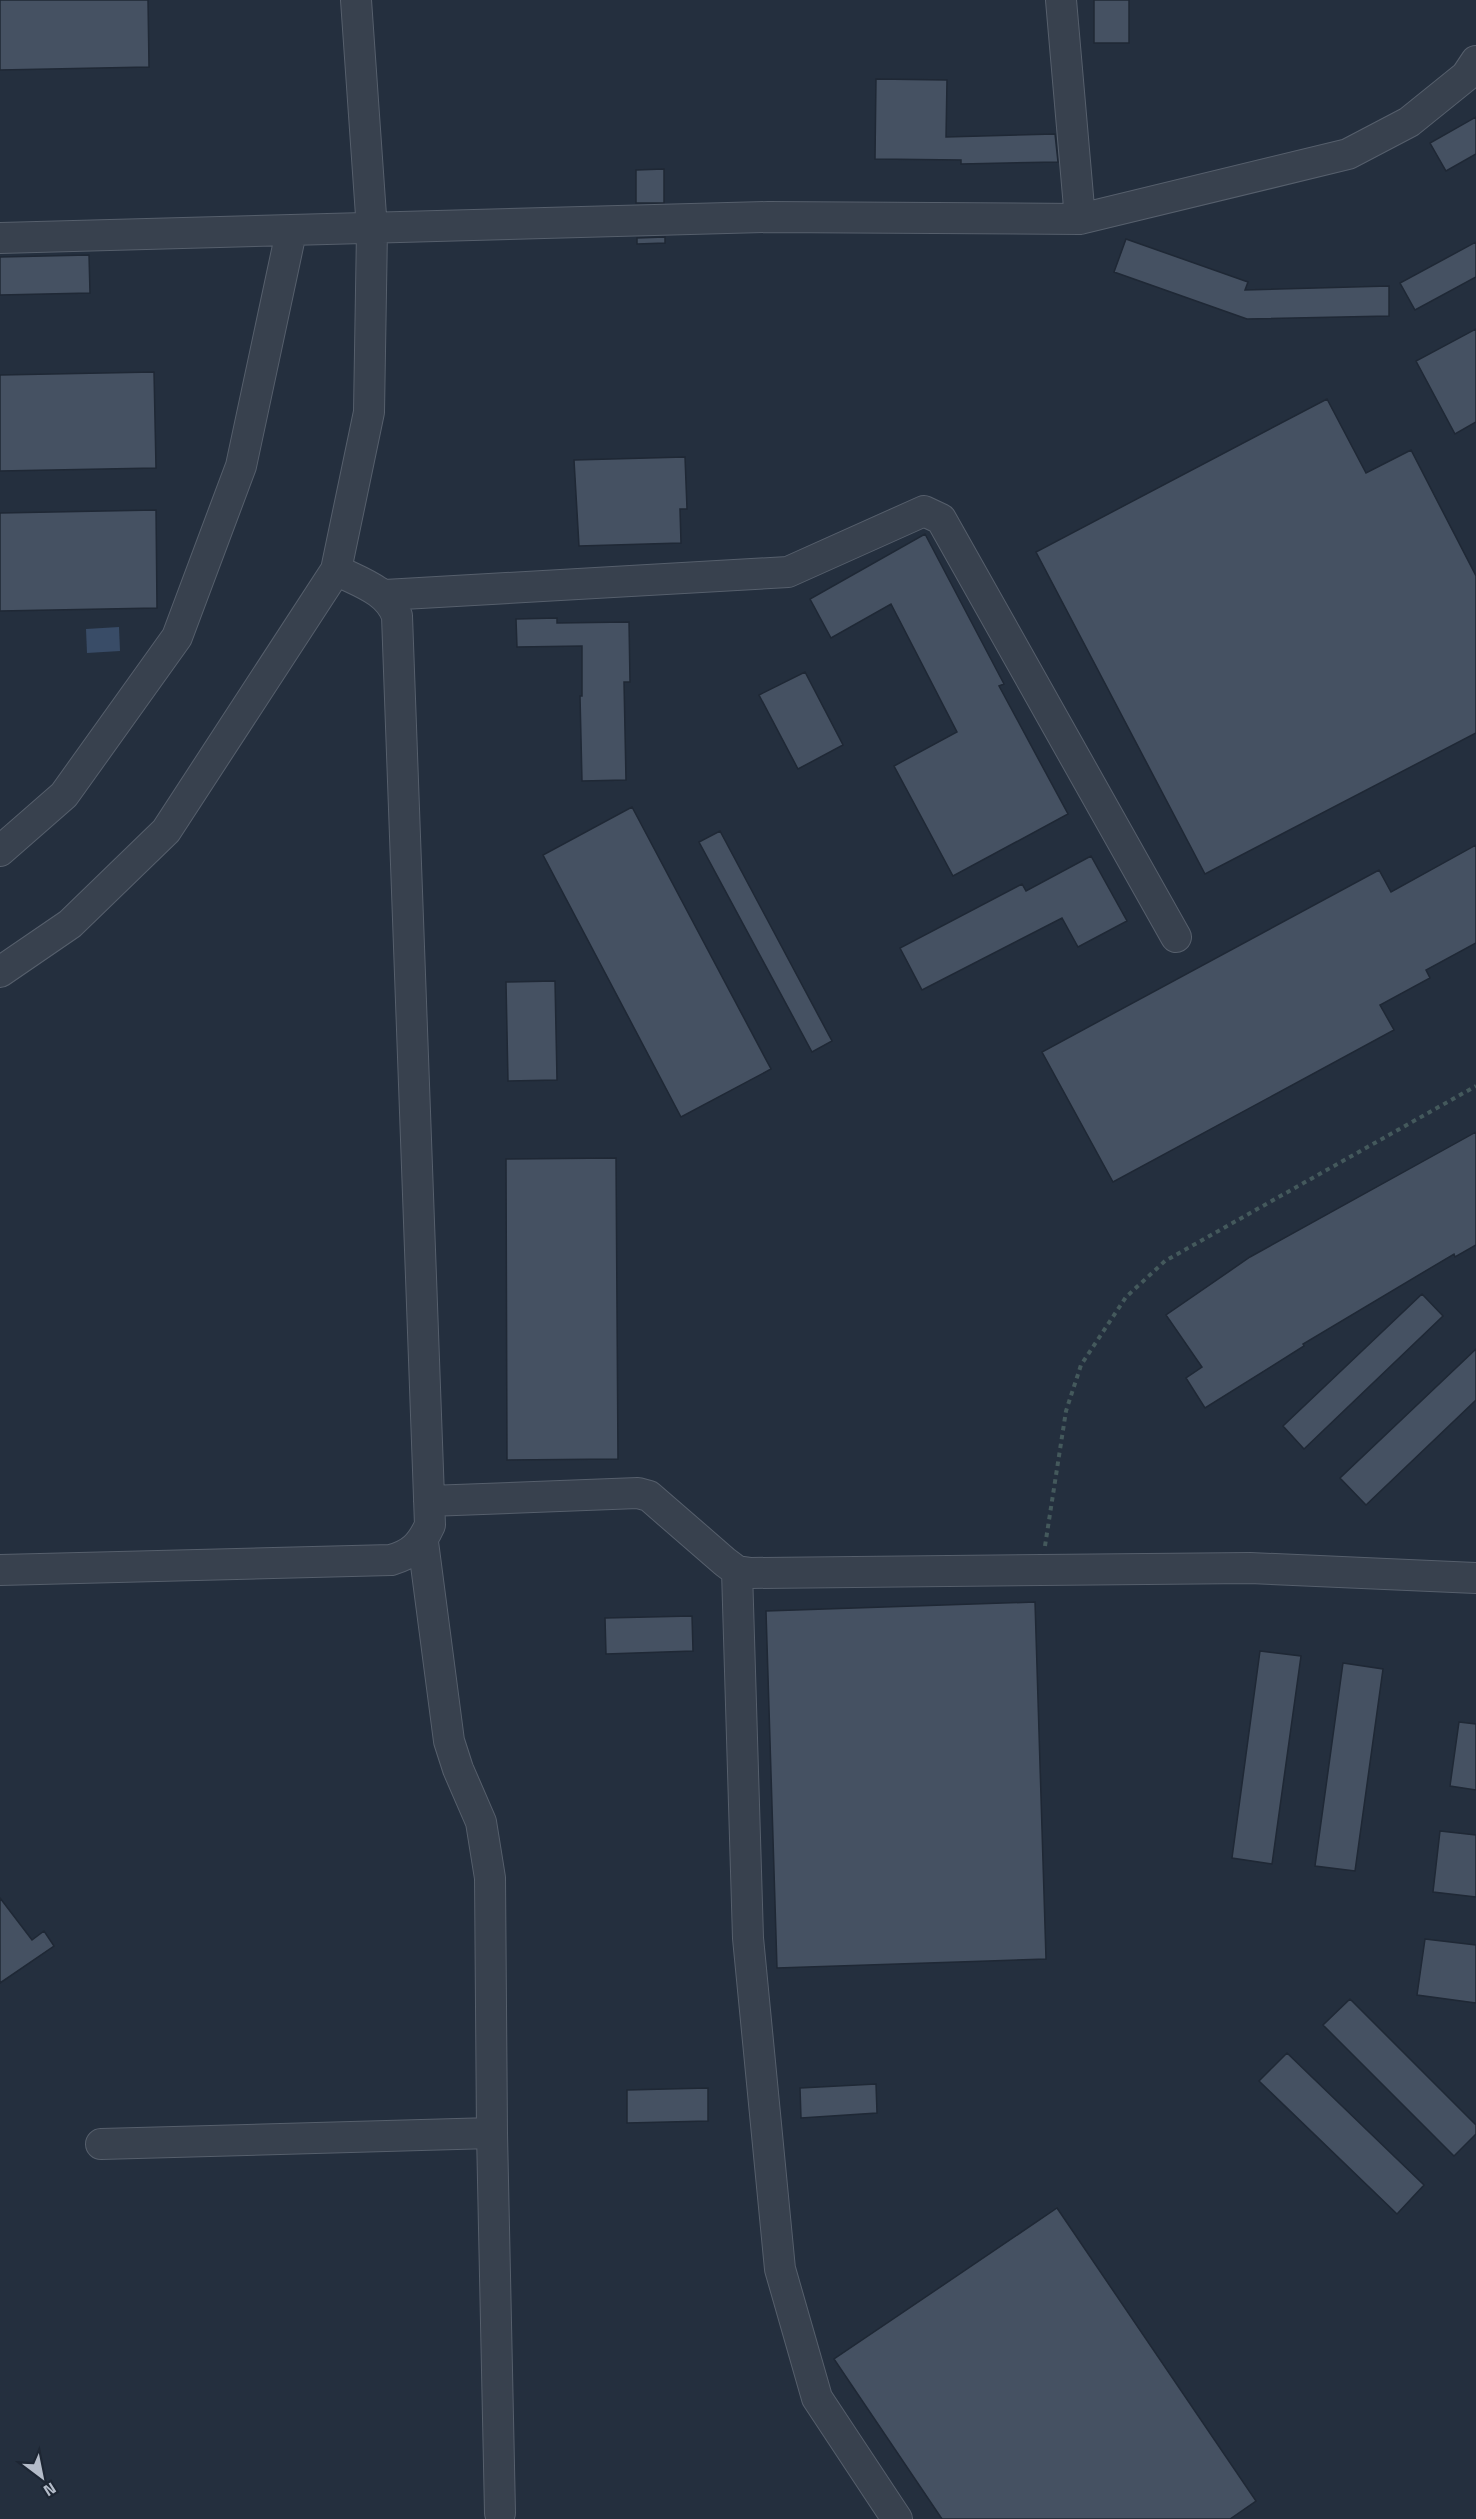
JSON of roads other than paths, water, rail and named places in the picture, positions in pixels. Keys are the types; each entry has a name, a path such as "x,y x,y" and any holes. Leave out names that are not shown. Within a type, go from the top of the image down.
{"street":[{"path":"0,972 70,924 166,831 336,570 369,412 372,230 356,0"},
{"path":"1061,0 1080,219"},
{"path":"0,238 372,230 768,217 1080,219 1348,154 1409,122 1466,76 1476,61"},
{"path":"0,851 64,795 177,637 241,466 291,232"},
{"path":"385,595 788,572 924,511 941,519 1176,937"},
{"path":"0,1570 391,1560 408,1555 423,1542 430,1525 397,616 393,605 385,595 336,570"},
{"path":"429,1501 638,1493 650,1496 737,1570 751,1573 1250,1568 1476,1578"},
{"path":"423,1542 449,1741 458,1769 481,1822 490,1878 492,2133 500,2513"},
{"path":"737,1570 748,1938 780,2269 817,2398 897,2519"},
{"path":"101,2144 492,2133"}],"water":[{"path":"119,627 120,651 87,653 86,629"}]}
